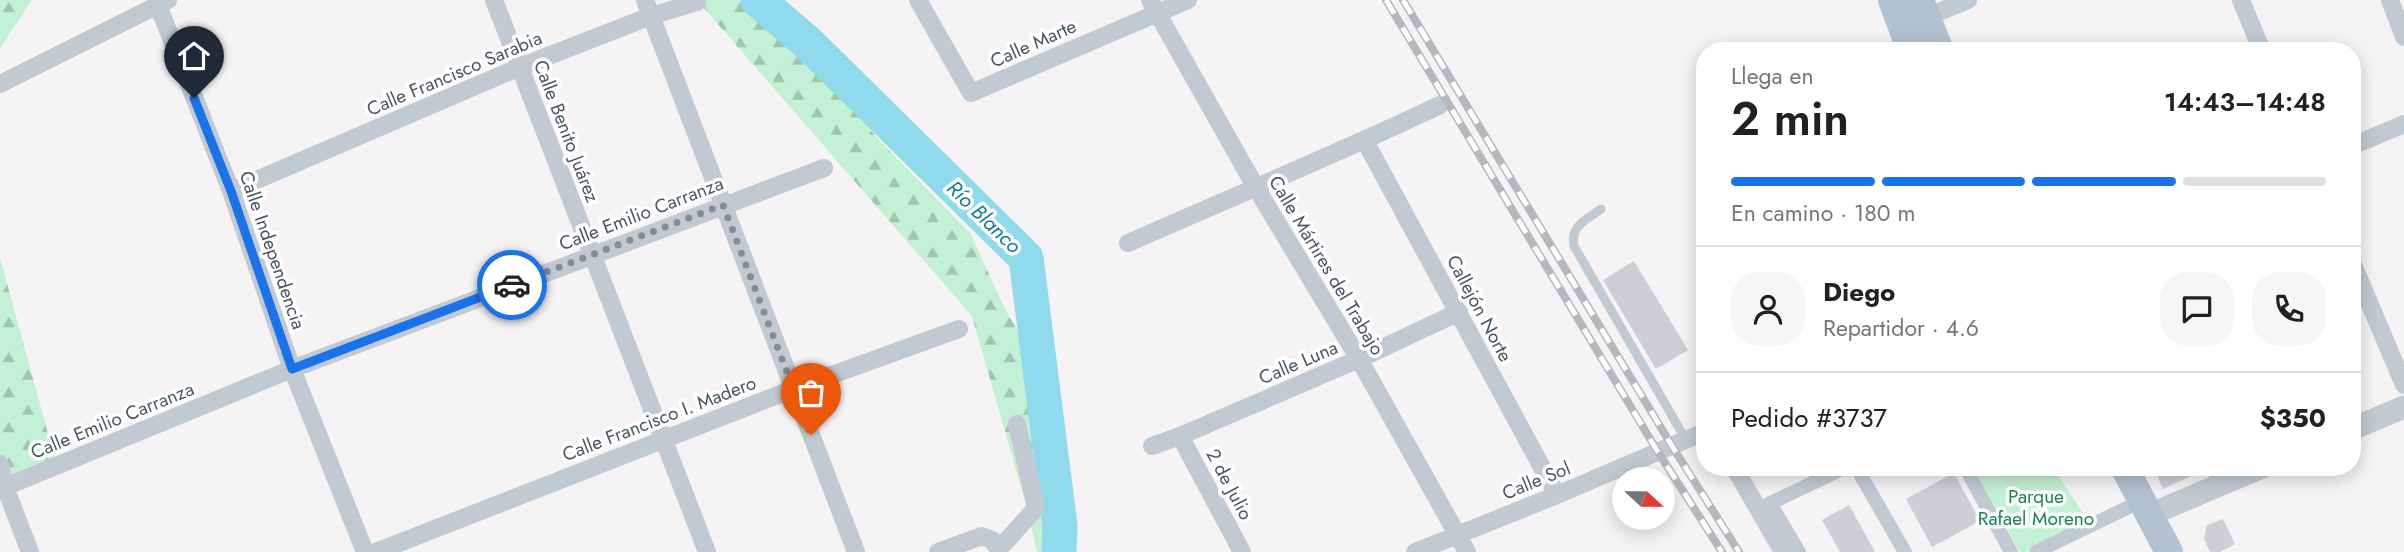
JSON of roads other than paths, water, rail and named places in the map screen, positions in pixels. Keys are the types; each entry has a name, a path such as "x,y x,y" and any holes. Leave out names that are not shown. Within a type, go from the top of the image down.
{"main road":[{"path":"1892,0 1908,42"},
{"path":"1923,9 1936,42"},
{"path":"2129,476 2169,552"}],"street":[{"name":"Calle Benito Juárez","path":"494,0 707,552"},
{"name":"Calle Marte","path":"918,0 971,93 1153,6 1188,0"},
{"path":"1923,9 1968,0"},
{"path":"2241,0 2258,42"},
{"path":"2390,0 2404,37"},
{"path":"0,84 161,1"},
{"name":"Calle Independencia","path":"161,1 231,191 292,369 365,552"},
{"name":"Calle Francisco Sarabia","path":"231,191 520,67 648,8 697,2"},
{"name":"Calle Mártires del Trabajo","path":"1153,6 1255,186 1359,359 1467,552"},
{"path":"648,8 856,552"},
{"path":"1128,243 1440,106"},
{"path":"2361,142 2404,124"},
{"name":"Callejón Norte","path":"1364,141 1557,495"},
{"name":"Calle Emilio Carranza","path":"5,487 292,369 824,168"},
{"path":"2361,283 2404,385"},
{"name":"Calle Luna","path":"1152,446 1359,359 1459,312"},
{"name":"Calle Francisco I. Madero","path":"376,552 793,389 959,330"},
{"path":"2361,425 2404,408"},
{"path":"938,552 982,536 997,547 1036,508 1017,424"},
{"name":"2 de Julio","path":"1180,436 1242,552"},
{"name":"Calle Sol","path":"1415,552 1696,436"},
{"path":"0,464 5,487 30,552"},
{"path":"1741,476 1800,552"},
{"path":"1764,506 1827,476"},
{"path":"1861,476 1905,552"},
{"path":"1970,476 2011,552"},
{"path":"2036,552 2145,508 2236,476"},
{"path":"1764,506 1783,552"}],"lane":[{"path":"1601,209 1575,228 1572,237 1574,246 1679,443"}],"waterway":[{"name":"Río Blanco","path":"758,0 809,44 1026,258 1060,526 1059,552"}],"railway":[{"path":"1386,0 1658,452 1722,552"},
{"path":"1403,0 1672,446 1739,552"}],"park label":[{"name":"Parque Rafael Moreno","path":"2036,507"}]}
